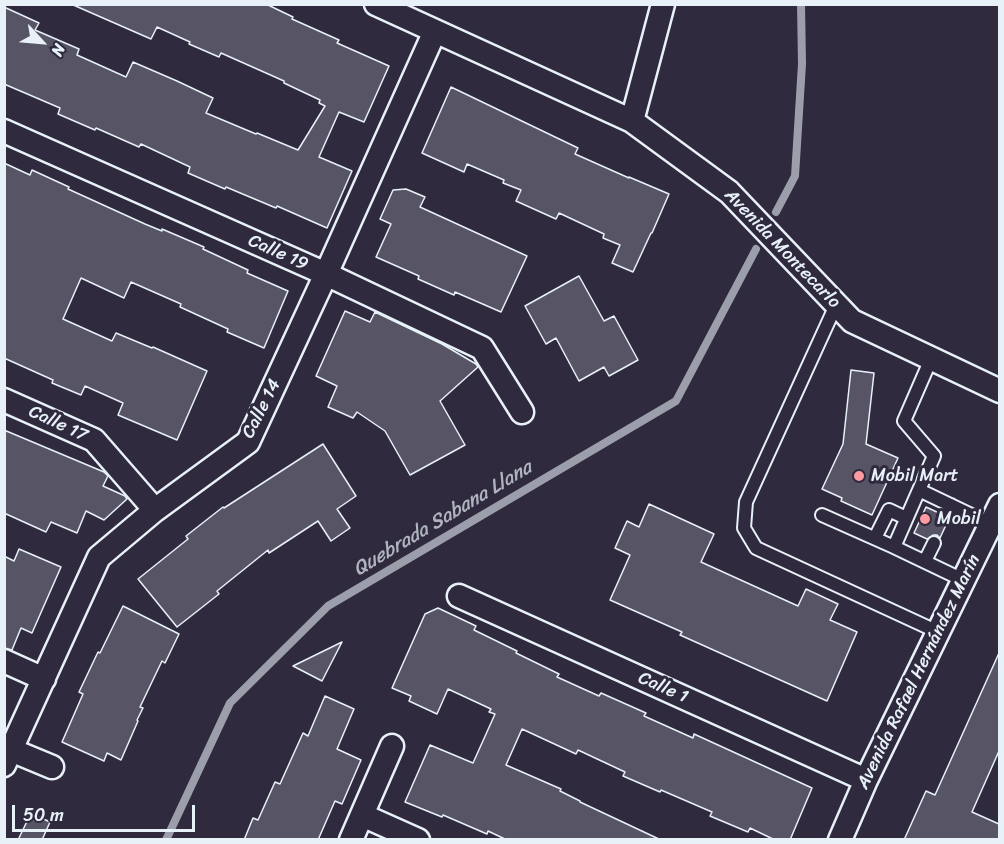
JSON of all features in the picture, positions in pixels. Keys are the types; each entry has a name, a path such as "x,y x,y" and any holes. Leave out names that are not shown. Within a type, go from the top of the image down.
{"street":[{"name":"Avenida Montecarlo","path":"376,4 632,121 729,192 852,321 999,391"},
{"path":"632,121 663,4"},
{"name":"Calle 14","path":"8,758 99,557 155,510 248,442 435,31"},
{"name":"Calle 19","path":"4,131 326,274 482,348 522,412"},
{"name":"Calle 17","path":"4,400 94,440 155,510"},
{"name":"Avenida Rafael Hernández Marín","path":"840,840 866,780 995,514"},
{"name":"Calle 1","path":"459,596 866,780"},
{"path":"4,661 44,679"},
{"path":"351,840 392,746"},
{"path":"8,758 52,767"},
{"path":"362,815 418,840"}],"lane":[{"path":"836,305 746,502 744,528 756,548 938,632"},
{"path":"894,547 934,456 904,421 931,359"},
{"path":"920,490 948,511 995,514"},
{"path":"875,538 889,510 906,518"},
{"path":"822,514 963,579"},
{"path":"925,561 934,543"}],"building":[{"path":"71,4 266,4 293,17 292,19 339,40 337,43 389,66 364,122 339,112 319,157 352,171 327,228 277,206 276,208 188,173 190,167 141,144 139,147 58,114 60,108 4,84 4,7 39,23 35,30 79,49 77,55 126,77 133,62 213,98 206,113 298,150 325,106 319,103 320,100 284,81 221,53 219,57 157,27 151,39"},
{"path":"451,87 578,148 575,154 669,194 633,272 612,263 620,245 603,238 604,234 559,213 556,219 516,201 521,190 503,183 504,180 467,164 464,172 422,153"},
{"path":"4,163 30,175 32,170 145,224 204,247 203,249 248,270 247,273 288,291 264,348 227,332 228,329 180,307 181,304 131,282 124,298 81,278 63,319 112,341 116,333 207,371 177,440 118,415 123,403 85,386 81,395 4,358"},
{"path":"406,189 425,197 420,207 527,256 501,312 455,292 454,295 376,257 391,224 380,219 393,190"},
{"path":"579,276 604,321 614,316 638,360 609,376 604,367 579,381 556,338 546,344 525,306"},
{"path":"345,311 370,322 375,312 442,344 476,364 478,367 440,401 465,445 410,475 385,431 357,412 353,418 328,407 337,386 316,376"},
{"name":"Mobil Mart","path":"851,370 874,373 866,444 898,458 872,515 841,501 842,498 822,489 843,444"},
{"path":"4,430 104,472 108,476 103,486 127,499 104,520 86,511 77,533 51,522 46,532 4,513"},
{"path":"323,444 356,496 337,509 350,528 331,541 318,521 269,553 268,550 217,591 219,594 177,627 138,579 223,507"},
{"path":"649,504 714,534 701,562 798,606 806,589 838,604 830,620 857,632 827,701 680,635 682,632 610,600 630,555 615,548 627,521 639,527"},
{"path":"926,507 939,513 939,522 946,525 940,538 933,535 927,539 914,533"},
{"path":"19,549 61,567 32,633 21,628 12,650 4,648 4,556 14,561"},
{"path":"123,606 179,634 165,663 162,661 140,707 143,708 121,760 107,753 104,761 62,742 83,694 79,692"},
{"path":"438,608 476,626 474,630 559,674 557,677 599,696 601,693 646,713 644,716 693,738 694,734 812,788 790,840 775,840 750,828 748,832 710,816 712,812 623,776 625,772 578,750 576,754 522,729 506,765 561,789 560,791 580,802 661,840 507,840 488,831 487,834 405,802 430,745 473,763 495,714 489,712 491,709 448,689 437,714 409,701 411,696 392,688 425,614"},
{"path":"342,642 322,681 293,666"},
{"path":"999,653 999,751 972,812 999,824 999,840 904,840 926,791 935,795"},
{"path":"325,696 354,709 337,749 361,760 342,804 335,801 318,840 244,840 253,818 258,820 275,782 280,784 303,733 308,736"},
{"path":"31,813 50,822 42,840 18,840"}],"waterway":[{"name":"Quebrada Sabana Llana","path":"776,212 795,176 802,64 801,4"},
{"name":"Quebrada Sabana Llana","path":"166,840 230,703 328,606 676,401 756,249"}],"place":[{"name":"Mobil Mart","path":"859,476"},
{"name":"Mobil","path":"925,519"}]}
